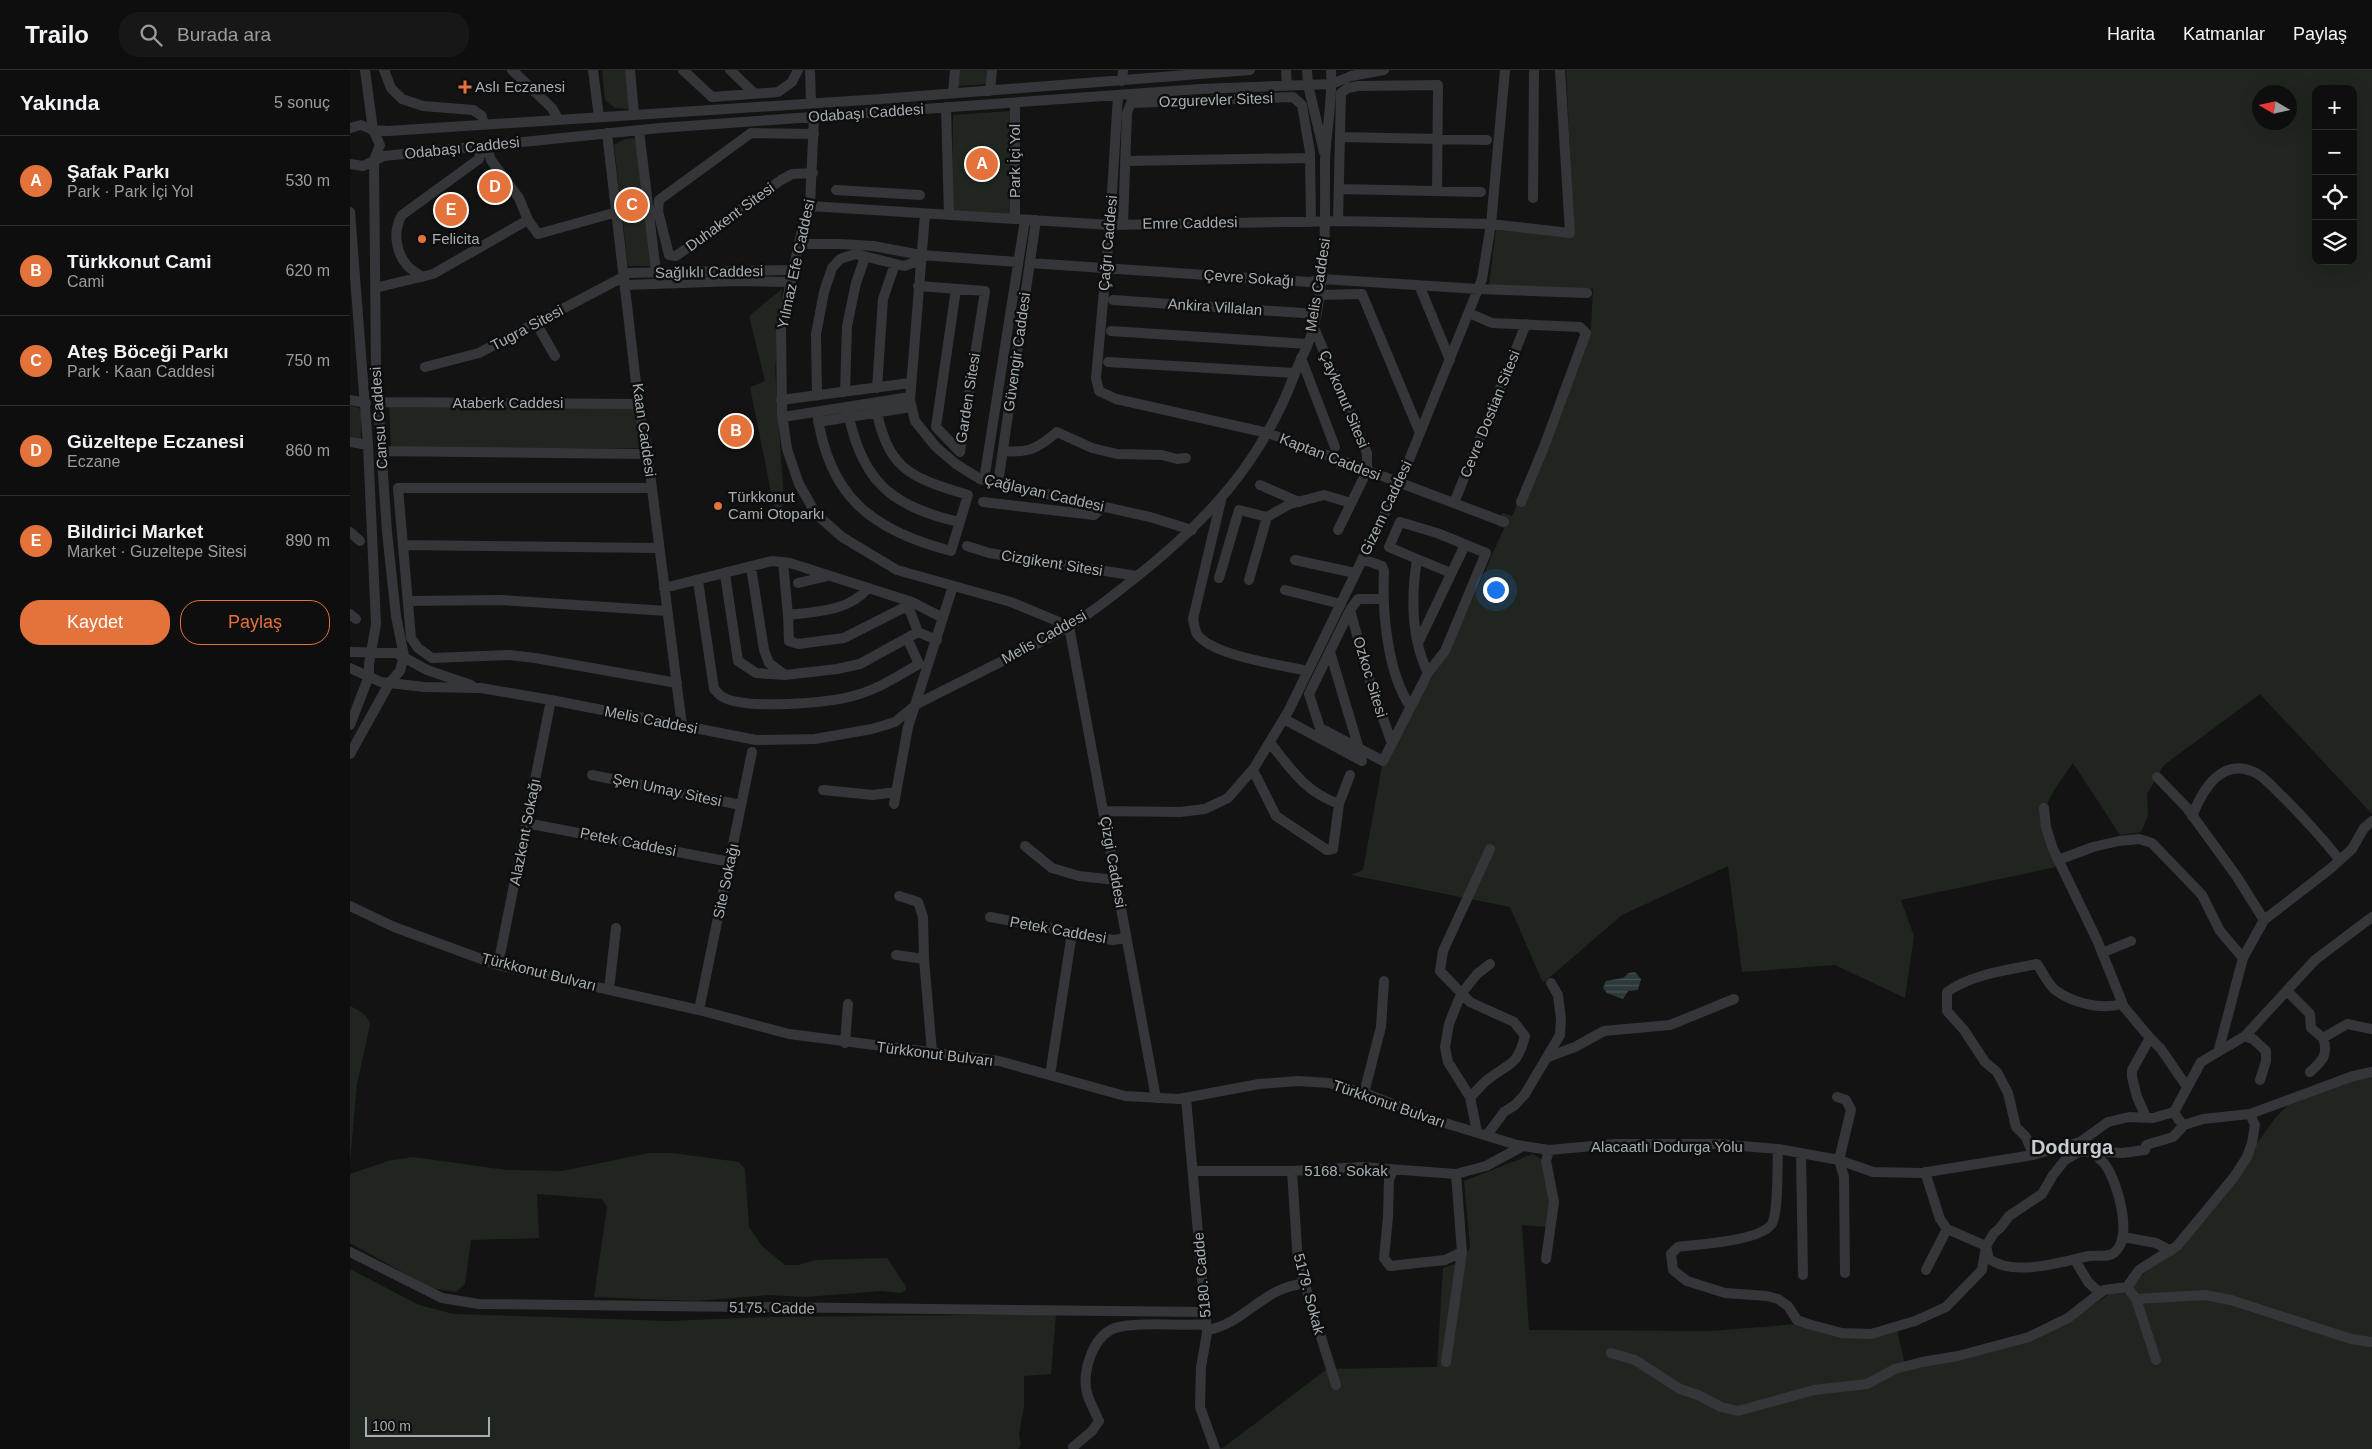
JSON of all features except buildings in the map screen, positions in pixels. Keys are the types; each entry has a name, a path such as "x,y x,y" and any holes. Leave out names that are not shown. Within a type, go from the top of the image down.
{"street":[{"name":"Cansu Caddesi","path":"365,70 373,130 380,145 374,160 378,402 396,616 404,656"},
{"path":"384,70 391,88 402,99 423,106 473,110 482,116 483,124"},
{"path":"512,70 552,108 558,120"},
{"path":"593,70 599,117"},
{"path":"630,70 634,114"},
{"path":"683,70 712,96 778,92 792,82 798,70"},
{"path":"730,70 754,93"},
{"path":"810,70 811,102"},
{"path":"953,94 955,70"},
{"path":"990,91 992,70"},
{"path":"1122,81 1123,70"},
{"name":"Odabaşı Caddesi","path":"350,128 361,125 373,130 558,120 953,94 1122,81 1148,75 1250,70"},
{"path":"1286,70 1287,86"},
{"name":"Melis Caddesi","path":"1307,70 1308,85 1325,158"},
{"name":"Melis Caddesi","path":"350,652 388,652 404,656 427,670 481,688 756,740 815,739 872,729 895,722 917,704 1069,626 1179,543 1222,498 1268,433 1308,344 1317,314 1327,222 1325,158 1332,84 1330,70"},
{"name":"Odabaşı Caddesi","path":"350,164 363,166 384,156 639,130 1200,89 1332,84 1351,76 1384,70"},
{"name":"Gizem Caddesi","path":"1104,811 1180,812 1205,809 1228,798 1253,770 1284,719 1399,483 1482,279 1491,224 1505,70"},
{"path":"1533,198 1534,70"},
{"name":"Emre Caddesi","path":"810,206 1110,225 1338,221 1491,224 1570,233 1560,70"},
{"path":"1338,221 1340,93 1348,88 1358,86 1438,85 1437,191"},
{"name":"Çağrı Caddesi","path":"1100,390 1096,378 1110,225 1118,95"},
{"name":"Ozgurevler Sitesi","path":"1123,224 1127,114 1131,103 1293,97 1302,105 1310,158 1311,222"},
{"name":"Park İçi Yol","path":"1015,103 1020,219"},
{"path":"946,107 949,215"},
{"name":"Yılmaz Efe Caddesi","path":"814,117 813,173 810,206 799,244 781,328 782,417 787,449 799,484 816,514 842,536 897,570 1010,602 1069,626"},
{"path":"639,130 656,272"},
{"name":"Kaan Caddesi","path":"607,133 639,404 648,454 682,726"},
{"name":"Duhakent Sitesi","path":"813,173 792,174 781,180 676,256 669,255 658,211 659,200 751,133 814,134"},
{"path":"1340,136 1486,140"},
{"path":"483,146 519,198 528,220 538,234 617,212"},
{"path":"422,277 406,264 395,237 398,221 402,214 479,158 483,146"},
{"path":"1125,161 1310,158"},
{"path":"1339,189 1481,192"},
{"path":"836,190 920,195"},
{"path":"871,210 874,192"},
{"name":"Cansu Caddesi","path":"350,212 366,402 375,614 372,652 368,664 369,676 350,725"},
{"name":"Çağlayan Caddesi","path":"925,214 910,383 910,402 915,421 936,447 956,464 984,480 1150,517 1192,530"},
{"name":"Güvengir Caddesi","path":"984,480 1018,262 1020,219"},
{"path":"375,288 433,274 528,220"},
{"name":"Güvengir Caddesi","path":"998,484 1036,220"},
{"path":"799,244 873,246 921,258 1018,262"},
{"path":"817,395 816,334 824,292 832,268 840,259 855,254 904,266 921,258"},
{"path":"845,392 847,326 856,283 865,257"},
{"name":"Çevre Sokağı","path":"1030,262 1106,269 1309,282 1322,279 1478,289 1587,293"},
{"path":"877,388 883,299 895,264"},
{"name":"Sağlıklı Caddesi","path":"625,278 656,272 793,270"},
{"name":"Sağlıklı Caddesi","path":"625,278 790,282"},
{"name":"Tugra Sitesi","path":"425,367 479,353 625,278"},
{"path":"1419,285 1450,360"},
{"name":"Garden Sitesi","path":"918,286 985,291 960,452 936,427 956,289"},
{"path":"1319,295 1362,294 1420,433"},
{"name":"Ankira Villalan","path":"1113,300 1317,314"},
{"path":"1468,313 1492,323 1580,326 1586,333 1541,455 1521,502"},
{"path":"536,323 555,356"},
{"name":"Cevre Dostian Sitesi","path":"1454,504 1526,324"},
{"name":"Çaykonut Sitesi","path":"1314,328 1367,453 1367,471"},
{"name":"Ankira Villalan","path":"1111,331 1308,344"},
{"path":"1301,358 1335,447"},
{"path":"1108,362 1294,374"},
{"path":"781,400 910,383"},
{"name":"Kaptan Caddesi","path":"1100,390 1116,399 1268,433 1504,522"},
{"path":"350,400 366,402"},
{"name":"Ataberk Caddesi","path":"378,402 639,404"},
{"path":"818,417 820,434 830,462 841,484 859,507 885,526 916,542 951,551 968,495 936,486 912,474 895,460 885,441 875,402"},
{"path":"782,417 818,417 847,411 875,402 910,402"},
{"path":"847,411 877,413 910,402"},
{"path":"847,411 863,461 880,485 903,503 921,511 959,522"},
{"path":"1003,451 1020,452 1038,448 1053,429 1092,448 1117,454 1162,455 1177,460 1186,458"},
{"path":"350,442 368,445"},
{"path":"381,451 648,454"},
{"path":"1338,530 1367,471"},
{"path":"1260,485 1299,502"},
{"path":"652,488 398,488 411,638 418,648 432,658 509,655 677,683"},
{"path":"1219,578 1240,510 1267,517 1299,502 1324,496 1351,504"},
{"path":"1222,498 1194,619 1196,633 1208,645 1226,652 1308,671"},
{"path":"983,502 1094,514 1103,507"},
{"path":"1249,580 1267,517"},
{"name":"Ozkoc Sitesi","path":"1350,610 1309,694 1320,728 1384,761 1410,706 1428,674 1445,651 1486,553 1400,522 1388,547 1417,559"},
{"path":"350,532 360,541"},
{"path":"1418,643 1465,544"},
{"path":"403,545 659,548"},
{"name":"Cizgikent Sitesi","path":"968,546 990,553 1137,576"},
{"name":"Ozkoc Sitesi","path":"1362,559 1382,566 1384,570 1383,599 1389,645 1400,687 1410,706"},
{"path":"1428,674 1422,662 1412,602 1417,559 1451,573"},
{"path":"1295,560 1355,573"},
{"path":"664,588 772,561 783,562 912,602 944,618"},
{"path":"783,562 789,641 798,644 844,638 905,607 910,611 927,636"},
{"path":"751,567 764,650 769,663 785,674"},
{"path":"724,574 738,661 756,673 812,673 860,664 907,638 927,636"},
{"path":"798,583 829,576"},
{"path":"698,580 714,689 723,697 741,702 778,704 853,696 878,687 919,664 907,638"},
{"path":"894,804 908,727 917,704 927,636 944,618 954,586"},
{"path":"788,615 836,607 862,596 868,588"},
{"path":"1285,590 1341,604"},
{"path":"1350,610 1358,599 1383,599"},
{"path":"408,601 501,600 668,611"},
{"name":"Ozkoc Sitesi","path":"1350,610 1368,675 1392,744"},
{"name":"Çizgi Caddesi","path":"1069,626 1156,1098"},
{"name":"Ozkoc Sitesi","path":"1330,652 1359,748"},
{"path":"350,754 390,682 400,672 404,656"},
{"name":"Melis Caddesi","path":"350,668 376,681 424,687 481,688"},
{"name":"Alazkent Sokağı","path":"498,964 551,700"},
{"path":"1284,719 1362,761"},
{"path":"1270,743 1305,786 1321,797 1339,804"},
{"name":"Site Sokağı","path":"699,1010 752,752"},
{"path":"2192,816 2200,795 2211,781 2227,771 2243,769 2257,773 2313,827 2339,859"},
{"path":"1253,770 1276,816 1327,850 1333,849 1339,804 1350,775"},
{"name":"Şen Umay Sitesi","path":"592,775 741,805"},
{"path":"2157,777 2192,816 2237,877 2264,920"},
{"path":"823,790 873,795 896,792"},
{"path":"2044,808 2046,827 2058,860 2102,953 2122,1004 2161,1049 2187,1087"},
{"path":"2219,1050 2243,958 2264,920 2323,875 2352,849 2364,828 2372,821"},
{"name":"Petek Caddesi","path":"526,824 730,862"},
{"path":"2058,860 2106,844 2139,839 2152,842 2202,895 2220,931 2243,958"},
{"path":"1025,846 1052,868 1079,876 1116,880"},
{"path":"1470,1097 1488,1080 1508,1067 1520,1054 1525,1036 1514,1022 1479,1007 1460,994 1440,971 1443,952 1490,849"},
{"path":"899,896 918,902 923,917 924,959 932,1052"},
{"name":"Türkkonut Bulvarı","path":"350,906 394,927 498,964 699,1010 789,1034 845,1043 932,1052 999,1062 1125,1096 1186,1098 1259,1084 1298,1080 1329,1083 1364,1093 1432,1119 1523,1146"},
{"path":"2184,1125 2174,1112 2201,1062 2244,1036 2315,960 2372,917"},
{"name":"Petek Caddesi","path":"990,918 1113,940 1126,938"},
{"path":"609,990 616,928"},
{"path":"1050,1075 1072,933"},
{"path":"2102,953 2131,941"},
{"path":"896,955 924,959"},
{"path":"1490,964 1476,974 1460,994 1449,1024 1445,1047 1448,1062 1470,1097 1482,1133 1525,1094 1560,1035 1561,1019 1558,995 1551,983"},
{"path":"2032,1155 2026,1137 2016,1127 2008,1093 1998,1072 1986,1062 1964,1030 1947,1012 1947,992 1955,987 1999,972 2037,964 2054,989 2084,1004 2108,1008 2122,1004"},
{"path":"1364,1093 1381,1027 1384,981"},
{"path":"2287,991 2310,1014 2312,1028 2323,1038 2327,1048 2325,1059 2310,1072"},
{"path":"1548,1058 1575,1047 1604,1031 1670,1025 1734,999"},
{"path":"845,1043 848,1004"},
{"path":"2323,1038 2347,1024 2372,1029"},
{"path":"2244,1036 2253,1038 2266,1051 2266,1061 2260,1080"},
{"path":"2146,1117 2137,1097 2132,1070 2150,1038"},
{"path":"1778,1149 1776,1207 1772,1224 1758,1234 1678,1247 1671,1254 1672,1270 1687,1281 1725,1293 1768,1296 1778,1299 1788,1306 1797,1320 1808,1324 1842,1333 1871,1334 1915,1321 1946,1307 1982,1270 1986,1246 1994,1232 2000,1228 2009,1216 2042,1194 2065,1160 2079,1152 2122,1153 2146,1150 2146,1145 2173,1137 2184,1125 2203,1119 2250,1114 2353,1076 2372,1072"},
{"path":"1837,1097 1846,1100 1852,1110 1839,1160 1844,1177 1845,1272"},
{"name":"5180. Cadde","path":"1186,1098 1206,1327 1201,1367 1200,1407 1215,1449"},
{"name":"Alacaatlı Dodurga Yolu","path":"1523,1146 1548,1150 1615,1144 1718,1144 1778,1149 1839,1160 1873,1172 1925,1172 2032,1155 2080,1142 2092,1131 2108,1122 2129,1117 2153,1118 2174,1112"},
{"path":"1611,1353 1634,1360 1680,1389 1698,1395 1721,1407 1738,1411 1814,1390 1867,1384 1895,1369 1958,1356 2029,1337 2068,1318 2104,1290 2128,1286 2139,1270 2177,1246 2234,1177 2247,1157 2255,1125 2250,1114"},
{"path":"1986,1246 1989,1259 1997,1265 2041,1267 2089,1256 2112,1255 2117,1250 2123,1237 2119,1196 2113,1178 2105,1164 2080,1142"},
{"name":"5168. Sokak","path":"1193,1171 1292,1171 1362,1167 1456,1174 1486,1166 1523,1146"},
{"path":"1546,1259 1554,1202 1546,1161 1548,1150"},
{"path":"1801,1154 1803,1275"},
{"path":"1393,1170 1388,1180 1388,1217 1384,1258 1390,1266 1445,1260 1462,1252"},
{"name":"5179. Sokak","path":"1292,1171 1295,1241 1304,1284 1336,1385"},
{"path":"1925,1172 1940,1219 1947,1229 1986,1246"},
{"path":"1446,1362 1462,1252 1456,1174"},
{"path":"1926,1270 1947,1229"},
{"path":"2123,1237 2156,1243 2171,1251"},
{"name":"5175. Cadde","path":"350,1252 442,1298 478,1304 1205,1312"},
{"path":"2075,1260 2088,1282 2100,1293"},
{"path":"1073,1447 1092,1431 1099,1421 1086,1392 1087,1368 1093,1348 1105,1334 1118,1327 1185,1326 1219,1328 1235,1320 1280,1288 1304,1284"},
{"path":"2128,1286 2136,1299 2156,1360"},
{"path":"2136,1299 2206,1295 2232,1300 2351,1339 2372,1342"}],"shaded area":[{"path":"602,70 625,70 629,109 615,108 605,100"},
{"path":"959,70 987,70 986,84 957,86"},
{"path":"1566,70 2372,70 2372,814 2260,694 2164,765 2147,794 2148,816 2141,832 2120,835 2073,763 2056,787 2040,817 2056,867 1901,900 1914,936 1905,998 1835,965 1742,972 1728,866 1622,915 1543,983 1510,907 1351,875 1363,870 1383,761 1416,701 1451,648 1504,528 1498,526 1502,513 1512,516 1591,328 1593,289 1489,285 1496,230 1574,236"},
{"path":"1011,111 1011,216 952,212 953,115"},
{"path":"636,138 650,266 628,266 614,145 625,139"},
{"path":"782,289 775,369 784,501 777,522 750,387 765,381 749,316"},
{"path":"389,402 634,408 642,448 391,448"},
{"path":"350,405 359,408 361,412 361,442 350,440"},
{"path":"1635,972 1641,979 1638,990 1628,991 1623,999 1607,993 1603,988 1606,981 1623,978 1629,973"},
{"path":"350,1006 365,1015 370,1025 357,1084 350,1161"},
{"path":"2372,1076 2372,1449 1218,1449 1224,1447 1327,1369 1437,1367 1443,1268 1464,1261 1470,1246 1464,1181 1533,1154 1543,1160 1550,1204 1547,1227 1522,1225 1529,1330 1711,1331 1797,1324 1849,1337 1897,1329 1906,1370 2070,1321 2109,1294 2121,1291 2186,1242 2276,1117 2289,1104 2355,1079"},
{"path":"649,1153 672,1153 739,1162 745,1169 749,1227 762,1246 785,1265 798,1265 816,1260 887,1258 905,1285 906,1290 901,1293 882,1291 805,1297 769,1295 695,1301 594,1297 607,1207 602,1199 537,1194 539,1238 471,1240 465,1284 456,1292 431,1288 350,1243 350,1174 388,1161 413,1157 506,1170 562,1171"},
{"path":"350,1269 419,1305 453,1314 669,1321 773,1317 1056,1314 1051,1374 1024,1376 1024,1406 1019,1435 1021,1445 1018,1449 350,1449"}],"place":[{"name":"Aslı Eczanesi","path":"465,87"},
{"name":"Şafak Parkı","path":"982,164"},
{"name":"Güzeltepe Eczanesi","path":"495,187"},
{"name":"Ateş Böceği Parkı","path":"632,205"},
{"name":"Bildirici Market","path":"451,210"},
{"name":"Felicita","path":"422,239"},
{"name":"Türkkonut Cami","path":"736,431"},
{"name":"Türkkonut Cami Otoparkı","path":"718,506"}],"district":[{"name":"Dodurga","path":"2072,1147"}]}
